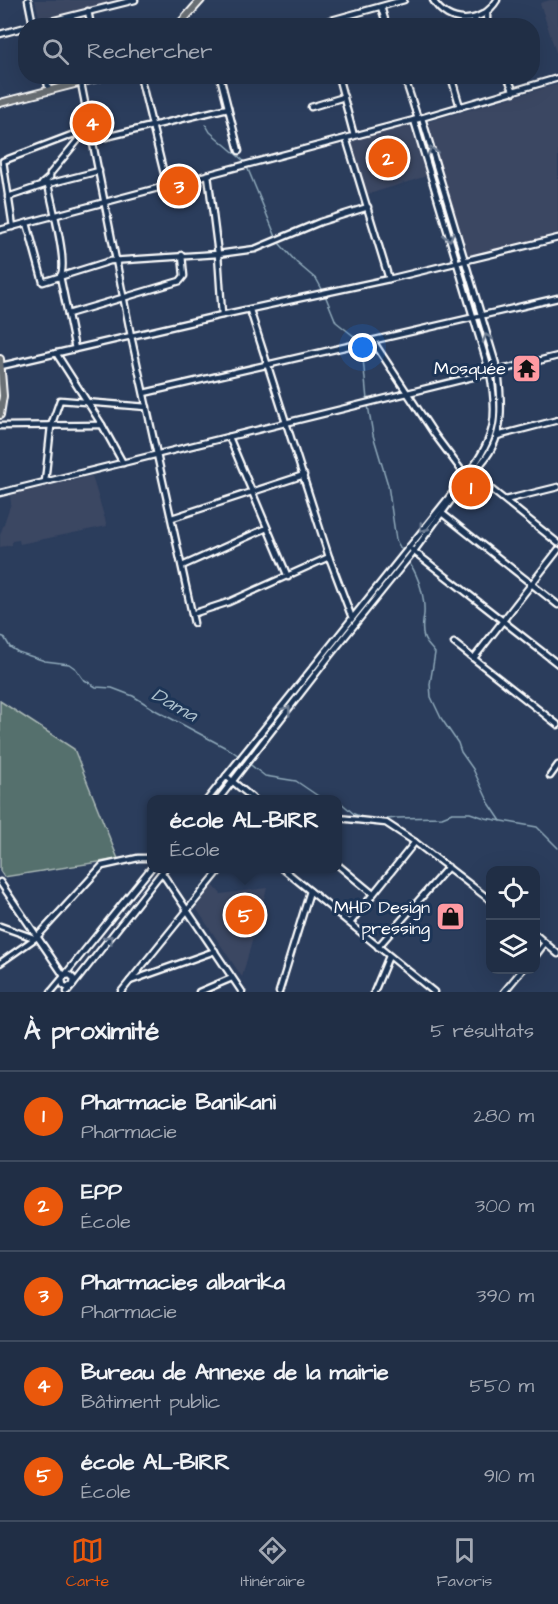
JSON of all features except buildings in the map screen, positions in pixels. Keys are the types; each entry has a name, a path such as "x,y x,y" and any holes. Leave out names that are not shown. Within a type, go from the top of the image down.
{"main road":[{"path":"185,18 201,0"},
{"path":"0,103 74,84"},
{"path":"0,414 3,396 1,363"}],"street":[{"path":"28,0 32,18"},
{"path":"61,18 135,0"},
{"path":"192,0 194,8"},
{"path":"344,18 404,0"},
{"path":"431,0 444,13 453,18"},
{"path":"476,18 487,13 497,0"},
{"path":"381,7 384,18"},
{"path":"88,11 89,18"},
{"path":"487,13 487,18"},
{"path":"0,34 18,29"},
{"path":"540,84 558,78"},
{"path":"48,84 49,91"},
{"path":"81,84 131,336 194,622"},
{"path":"142,84 167,186"},
{"path":"222,84 239,151"},
{"path":"340,84 354,136"},
{"path":"211,795 465,476 484,463 497,436 502,401 498,371 407,84"},
{"path":"453,84 460,107"},
{"path":"510,84 514,92"},
{"path":"0,231 418,119 539,84"},
{"path":"311,107 344,97"},
{"path":"93,140 228,108"},
{"path":"222,795 443,514 484,451 494,424 495,398 490,373 456,262 418,119"},
{"path":"13,227 3,160 90,128"},
{"path":"40,187 78,140 81,132"},
{"path":"346,138 389,279"},
{"path":"8,197 99,171"},
{"path":"208,175 218,254 222,315"},
{"path":"48,184 63,256 64,271 60,276"},
{"path":"27,223 41,280 104,262 218,254 263,246 320,222 368,207"},
{"path":"1,363 75,349 327,293 558,238"},
{"path":"68,314 182,279 182,255"},
{"path":"60,276 75,349"},
{"path":"144,393 558,298"},
{"path":"250,310 329,557 351,617 357,621"},
{"path":"373,342 406,394 465,476"},
{"path":"56,353 102,425 123,463"},
{"path":"0,493 558,356"},
{"path":"45,482 51,426 60,400 147,407"},
{"path":"497,436 558,420"},
{"path":"0,426 102,425"},
{"path":"229,437 288,577"},
{"path":"471,472 558,543"},
{"path":"172,518 304,475"},
{"path":"505,500 558,487"},
{"path":"443,514 558,605"},
{"path":"182,566 267,528"},
{"path":"408,546 558,664"},
{"path":"474,658 558,550"},
{"path":"192,614 229,602 329,557"},
{"path":"454,643 558,725"},
{"path":"550,776 558,765"},
{"path":"226,776 249,795"},
{"path":"342,818 386,824 415,842 486,897"},
{"path":"350,923 415,842"},
{"path":"0,963 36,938 102,866 147,858"},
{"path":"378,947 448,867"},
{"path":"342,868 373,894"},
{"path":"51,992 147,873"},
{"path":"66,992 162,873"},
{"path":"165,873 187,911 242,992"},
{"path":"123,991 217,873"},
{"path":"288,873 434,992"},
{"path":"0,882 63,977 64,986 72,985"},
{"path":"279,992 310,891"},
{"path":"0,926 36,938"},
{"path":"540,938 558,954"},
{"path":"540,950 546,943"},
{"path":"130,981 214,951"},
{"path":"374,992 389,956"},
{"path":"504,992 519,974"},
{"path":"63,977 71,976 74,979 72,985 75,992"},
{"path":"199,992 232,978"}],"shaded area":[{"path":"35,0 125,0 52,18 39,18"},
{"path":"558,0 558,59 540,3"},
{"path":"558,84 558,234 468,255 427,122"},
{"path":"409,122 427,176 366,195 349,139"},
{"path":"92,476 107,526 20,544 19,540 12,541 12,545 0,547 0,535 11,503 10,495"},
{"path":"212,884 221,894 267,888 242,977 196,908"}],"green space":[{"path":"0,701 74,749 118,859 4,877 0,871"}],"waterway":[{"path":"206,125 210,132 245,162 276,237"},
{"path":"280,244 317,280 323,291"},
{"path":"325,295 336,322 360,341"},
{"path":"362,348 367,400"},
{"path":"368,405 373,435 388,485 396,540 401,549"},
{"path":"410,564 419,581 422,595 424,638 435,653 430,684 431,697 501,821"},
{"name":"Dama","path":"0,636 4,637 10,647 18,652 45,661 69,664 83,679 96,687 112,688 133,696 239,756"},
{"name":"Dama","path":"243,759 265,776 296,781 317,795"},
{"name":"Dama","path":"342,804 354,814 367,819"},
{"name":"Dama","path":"378,820 442,817 452,813 470,813 485,818 537,827 558,848"}],"place":[{"name":"Bureau de Annexe de la mairie","path":"92,123"},
{"name":"EPP","path":"388,158"},
{"name":"Pharmacies albarika","path":"179,186"},
{"name":"Mosquée","path":"527,368"},
{"name":"Pharmacie Banikani","path":"471,487"},
{"name":"école AL-BIRR","path":"245,915"},
{"name":"MHD Design pressing","path":"451,917"}]}
